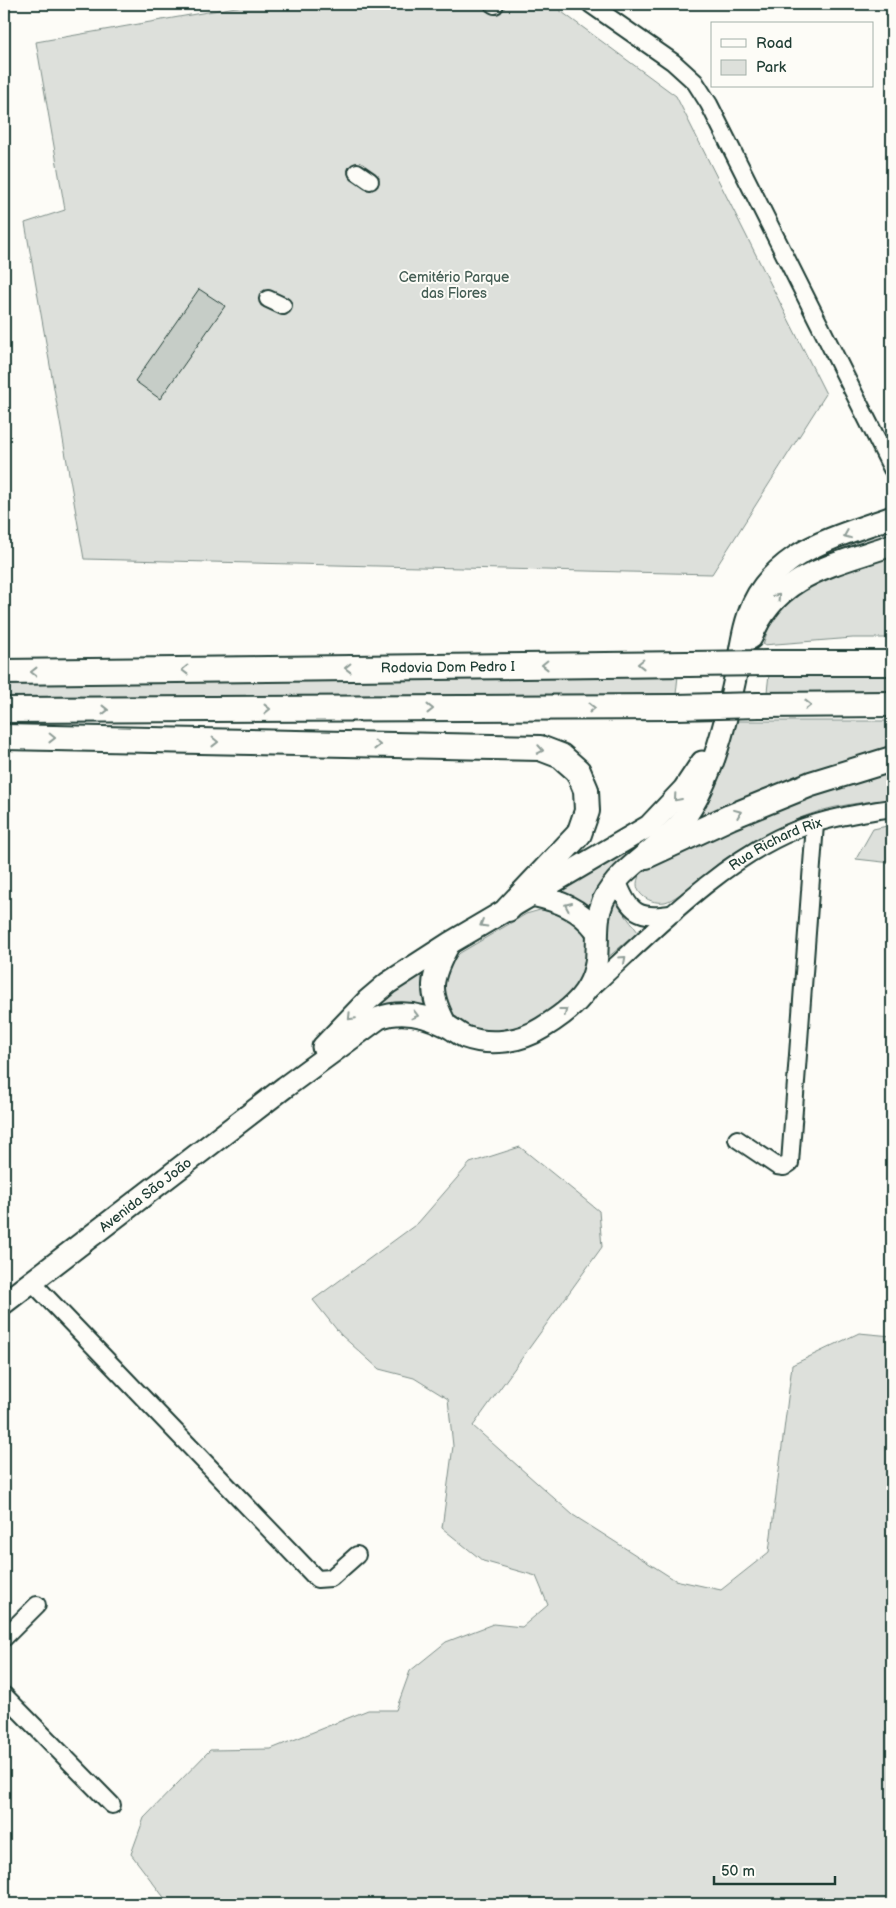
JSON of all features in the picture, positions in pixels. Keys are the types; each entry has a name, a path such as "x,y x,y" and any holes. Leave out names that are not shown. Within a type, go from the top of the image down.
{"highway":[{"name":"Rodovia Dom Pedro I","path":"4,672 892,662"},
{"path":"4,710 676,707 892,704"},
{"path":"4,737 540,748 561,756 578,771 586,790 588,811 579,834 508,909"},
{"path":"646,856 730,817 810,784 892,759"}],"main road":[{"path":"285,1087 379,1018 390,1014 417,1014 446,1025 462,1036 476,1040 501,1042 516,1039 542,1028 587,992 596,969 596,930 602,904 617,879 676,831 691,808 712,763 733,688 744,626 751,604 764,585 796,556 892,517"},
{"path":"733,688 762,615 785,588 816,571 892,544"},
{"path":"285,1087 368,1000 388,983 450,943 649,826 684,790 723,728"},
{"path":"532,895 574,908 586,916 596,930"},
{"path":"446,1025 436,1006 432,981 436,968 450,943"},
{"name":"Avenida São João","path":"4,1303 285,1087"}],"street":[{"path":"590,4 674,62 695,82 709,104 892,469"},
{"path":"268,299 283,306"},
{"name":"Rua Richard Rix","path":"587,992 706,886 750,855 795,831 815,824 842,816 892,808"},
{"path":"737,1139 777,1166 784,1167 790,1163 815,824"},
{"path":"617,879 626,902 636,912 652,917 674,913"},
{"path":"32,1282 317,1579 331,1578 358,1554"},
{"path":"4,1638 37,1605"},
{"path":"4,1695 112,1805"}],"green space":[{"name":"Cemitério Parque das Flores","path":"253,4 551,4 676,96 826,394 712,574 84,559 25,223 65,210 36,42"},
{"path":"892,526 892,538 786,578 799,563"},
{"path":"892,555 892,638 853,638 763,645 775,613 788,597 799,589 838,572"},
{"path":"892,673 892,693 767,692 769,674"},
{"path":"678,676 676,694 4,703 4,679"},
{"path":"736,721 892,721 892,752 694,822 721,771"},
{"path":"892,766 892,799 836,807 793,821 726,858 679,895 665,902 651,901 645,898 638,889 637,883 643,871 758,813"},
{"path":"685,805 607,878 589,906 566,894 552,893"},
{"path":"892,825 892,863 856,859 873,829"},
{"path":"613,899 638,932 606,959 607,920"},
{"path":"540,910 562,915 575,923 584,934 588,955 586,968 581,980 554,1011 527,1027 491,1030 481,1029 463,1022 455,1016 445,997 444,979 452,962 460,953 526,914"},
{"path":"422,971 422,985 427,1008 366,1010"},
{"path":"520,1147 599,1211 602,1247 473,1426 573,1515 675,1580 721,1590 769,1552 792,1365 859,1333 892,1336 892,1904 169,1904 131,1854 144,1818 210,1750 271,1749 368,1710 396,1710 410,1671 446,1642 493,1624 522,1627 548,1605 536,1576 483,1561 442,1528 453,1446 448,1399 414,1378 379,1369 341,1335 313,1300 418,1223 470,1163"}],"building":[{"path":"199,289 225,306 160,399 135,381"}]}
